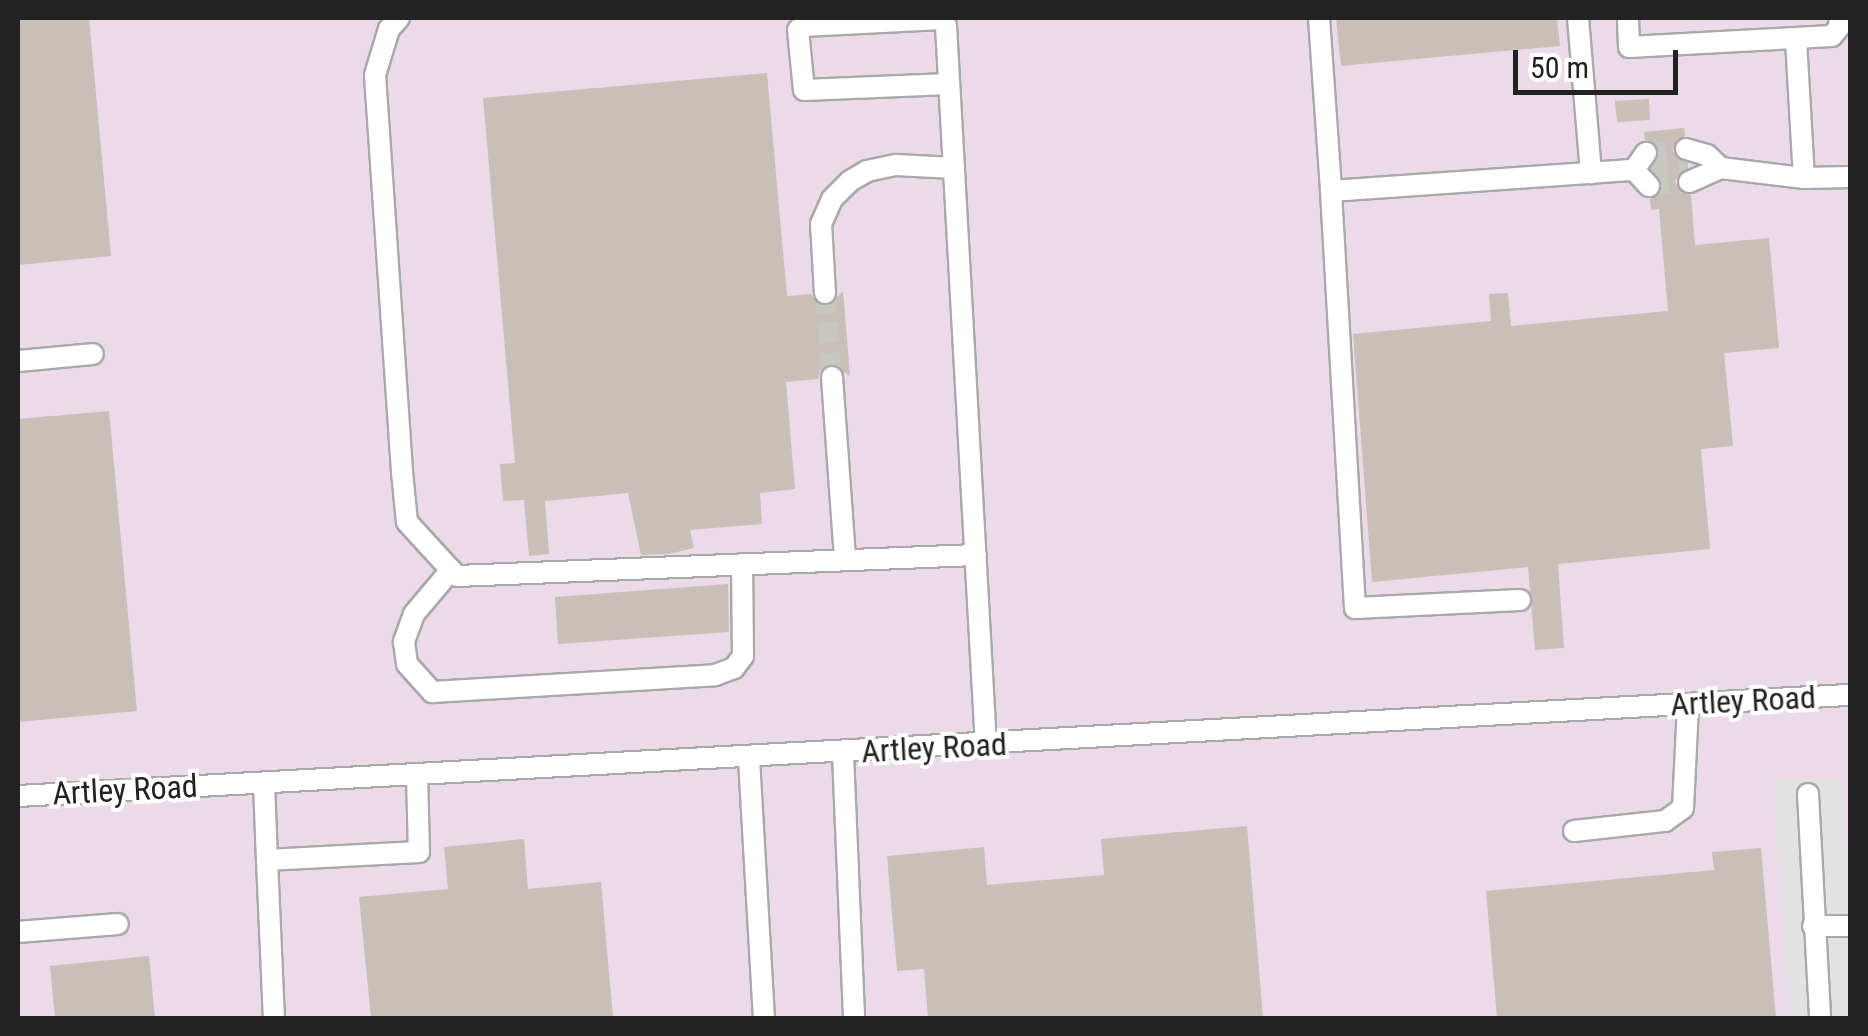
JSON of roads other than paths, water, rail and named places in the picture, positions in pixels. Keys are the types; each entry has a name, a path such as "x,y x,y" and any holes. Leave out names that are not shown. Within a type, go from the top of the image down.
{"street":[{"path":"399,18 389,29 375,75 407,522 457,576 976,555"},
{"path":"949,84 804,90 798,30 941,18 949,84 986,745"},
{"path":"1319,18 1356,608 1520,600"},
{"path":"1578,18 1590,173"},
{"path":"1628,18 1630,47 1832,36 1840,26 1840,18"},
{"path":"1796,40 1804,178"},
{"path":"1720,168 1707,155 1688,166 1804,178 1850,177"},
{"path":"825,293 821,224 832,199 850,181 896,165 954,168"},
{"path":"1330,191 1644,170"},
{"path":"18,361 93,354"},
{"path":"832,378 845,560"},
{"path":"451,570 414,614 404,642 407,664 432,692 715,675 734,668 742,656 742,564"},
{"name":"Artley Road","path":"18,796 843,754 1850,695"},
{"path":"1574,831 1666,821 1683,808 1688,704"},
{"path":"843,754 854,1018"},
{"path":"749,759 764,1018"},
{"path":"267,860 419,852 418,776"},
{"path":"264,783 274,1018"},
{"path":"1808,794 1820,1018"},
{"path":"18,932 118,924"},
{"path":"1814,926 1850,926"}],"tunnel":[{"path":"1646,153 1686,149"},
{"path":"1648,169 1688,167"},
{"path":"1649,186 1689,182"},
{"path":"825,293 832,377"}]}
